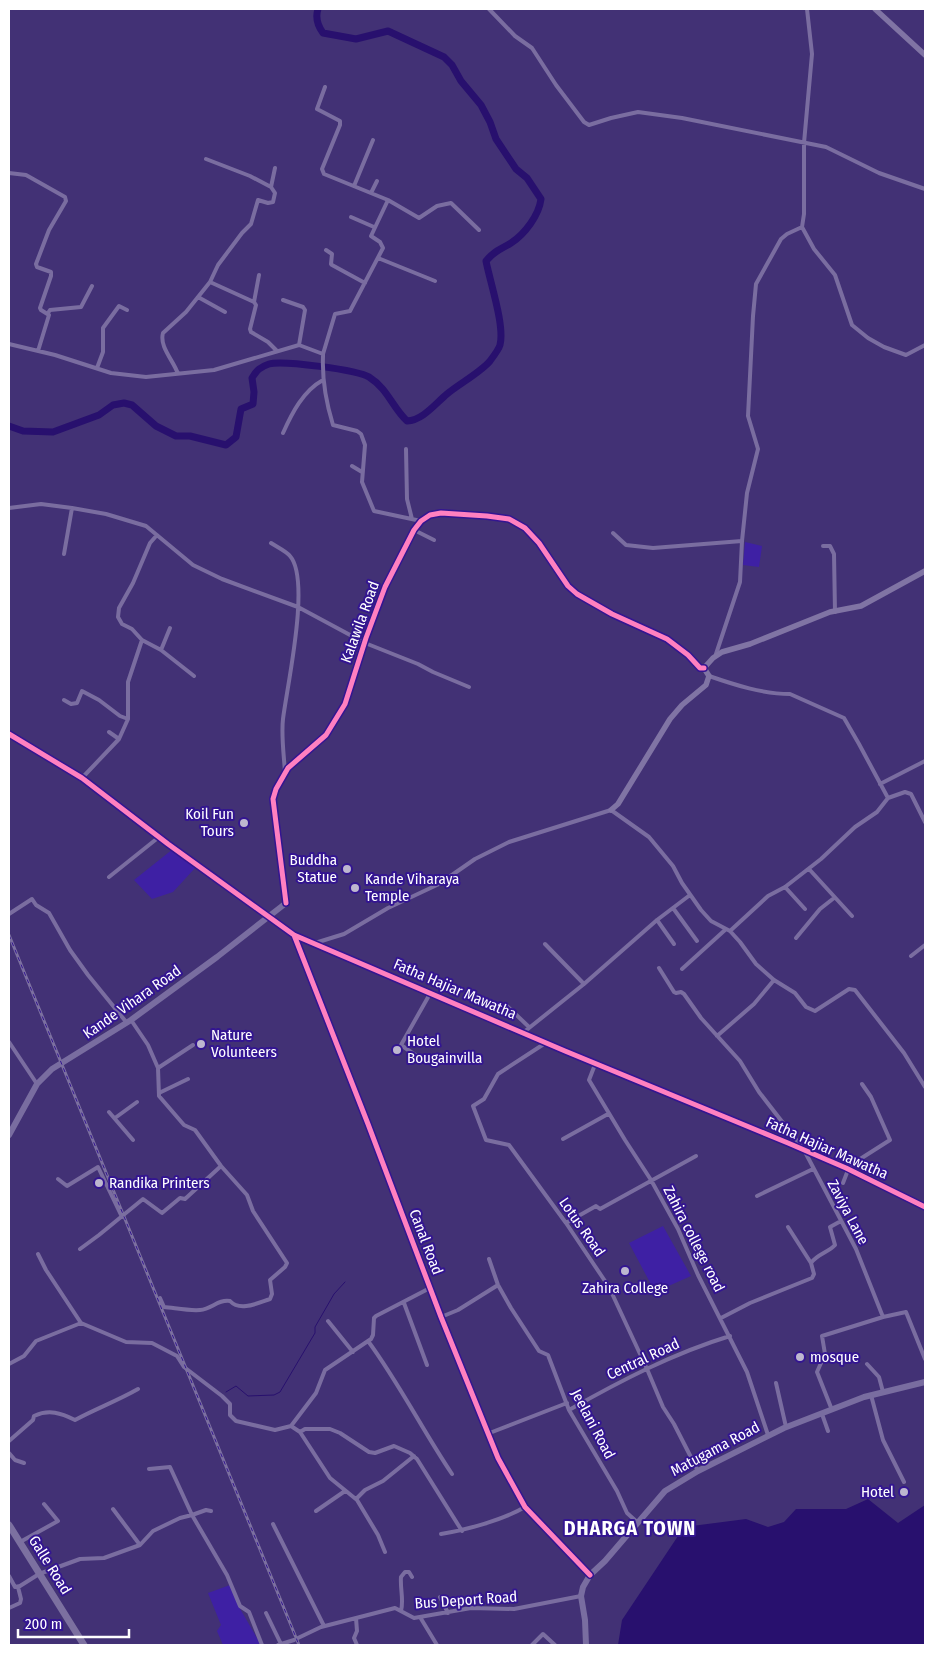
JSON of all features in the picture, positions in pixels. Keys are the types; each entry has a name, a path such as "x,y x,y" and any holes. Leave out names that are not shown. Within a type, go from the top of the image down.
{"highway":[{"name":"Galle Road","path":"9,1525 84,1645"}],"main road":[{"name":"Kande Vihara Road","path":"9,1135 38,1084 52,1069 129,1022 286,903"},
{"name":"Matugama Road","path":"581,1596 583,1587 590,1575 605,1561 665,1491 698,1471 786,1427 871,1395 925,1382"},
{"path":"581,1596 587,1636 586,1645"}],"street":[{"path":"489,9 515,36 532,48 556,85 584,122 589,125 638,112 682,118 826,147 879,173 925,189"},
{"path":"807,9 812,54 804,143 804,214 802,227 814,249 835,275 852,325 868,338 884,347 906,354 925,345"},
{"path":"875,9 925,56"},
{"path":"325,87 317,109 340,121 340,125 322,173 388,200 419,218 437,206 451,203 479,230"},
{"path":"354,186 373,140"},
{"path":"178,374 175,364 161,340 163,333 186,312 210,282 218,266 242,233 251,224 258,200 268,203 273,202 275,193 271,187 250,176 206,159"},
{"path":"271,187 276,168"},
{"path":"9,173 26,175 65,197 66,201 49,230 36,264 37,267 51,272 40,308 48,313"},
{"path":"371,193 377,181"},
{"path":"388,200 371,236 380,242 383,248 350,311 335,314 323,356 325,400 333,425 358,431 364,439 362,482 374,511 421,521 426,516 441,513 508,519 525,528 539,543 568,586 577,594 612,614 668,639 688,655 700,668 704,668 709,676 737,685 790,694 844,718 888,798"},
{"path":"351,217 374,227"},
{"path":"704,668 718,651 740,582 747,492 758,449 748,416 756,284 781,239 802,227"},
{"path":"326,250 332,254 331,264 365,283"},
{"path":"378,258 435,281"},
{"path":"259,275 254,302 256,306 250,330 253,334 268,342 277,351"},
{"path":"210,282 254,302"},
{"path":"48,313 50,310 81,308 92,286"},
{"path":"198,297 225,312"},
{"path":"283,300 305,310 299,345"},
{"path":"97,368 103,352 103,328 119,306 128,310"},
{"path":"38,351 48,313"},
{"path":"9,344 111,373 146,376 214,370 299,345 323,356"},
{"path":"282,433 294,409 312,388 323,379"},
{"path":"406,449 407,498 412,519"},
{"path":"352,466 362,472"},
{"path":"9,508 42,504 106,514 146,526 193,565 222,579 298,607 365,643 469,687"},
{"path":"64,554 72,508"},
{"name":"Kalawila Road","path":"286,903 273,799 276,789 295,761 326,735 345,704 385,587 414,530 421,521"},
{"path":"414,530 434,540"},
{"path":"613,533 626,545 653,548 742,541"},
{"path":"157,535 150,543 133,583 119,608 118,617 122,624 132,629 142,640 161,650 194,676"},
{"path":"271,543 290,556 296,570 299,590 283,721 285,775"},
{"path":"823,546 830,546 834,554 835,612"},
{"path":"713,658 722,652 750,644 835,612 861,606 925,571"},
{"path":"161,650 170,628"},
{"path":"82,778 119,739 128,719 128,682 142,640"},
{"path":"315,943 344,934 388,908 440,884 476,859 509,842 610,810 618,804 670,719 682,705 706,685 709,676"},
{"path":"64,700 71,704 77,703 82,691 99,700 120,716 128,719"},
{"path":"110,732 119,739"},
{"name":"Fatha Hajiar Mawatha","path":"9,734 82,778 159,837 294,935 804,1150 925,1207"},
{"path":"880,784 925,761"},
{"path":"682,969 768,896 785,887 809,869 855,827 877,812 888,798 904,792 910,794 925,822"},
{"path":"610,810 649,838 673,866 690,895 711,921 728,931 740,942 756,964 774,980 795,993 811,1010 815,1011 849,989 855,990 904,1053 925,1087"},
{"path":"109,877 159,837"},
{"path":"809,869 852,916"},
{"path":"785,887 805,910"},
{"path":"524,1032 584,984 657,920 690,895"},
{"path":"796,938 820,909 834,898"},
{"path":"9,914 32,899 36,905 49,913 70,950 88,976 147,1043 158,1068 159,1096 184,1126 195,1130 221,1166 247,1196 253,1211 287,1263 270,1280 272,1294 270,1299 239,1308 230,1301 225,1300 202,1310 164,1307 160,1298"},
{"path":"673,908 698,941"},
{"path":"657,920 674,944"},
{"name":"Canal Road","path":"294,935 366,1118 441,1318 498,1458 525,1506 590,1575"},
{"path":"545,944 584,984"},
{"path":"911,956 925,945"},
{"name":"Zaviya Lane","path":"659,968 674,992 684,994 701,1018 740,1062 759,1092 804,1150 856,1249 883,1317"},
{"path":"717,1036 754,1004 774,980"},
{"path":"421,1059 401,1045 431,992"},
{"path":"506,1005 529,1027"},
{"path":"9,1042 38,1084"},
{"name":"Lotus Road","path":"546,1042 498,1074 484,1099 472,1106 486,1140 510,1145 609,1287 648,1369 662,1407 674,1424 698,1471"},
{"path":"158,1068 193,1045"},
{"name":"Zahira college road","path":"596,1062 589,1080 608,1114 651,1180 721,1318 747,1372 768,1435"},
{"path":"159,1093 188,1079"},
{"path":"843,1183 847,1169 890,1140 871,1097 862,1084"},
{"path":"115,1118 137,1102"},
{"path":"109,1112 133,1140"},
{"path":"563,1139 608,1114"},
{"path":"566,1223 596,1206 600,1209 696,1156"},
{"path":"80,1249 143,1199 162,1213 180,1198 185,1199 221,1166"},
{"path":"58,1179 67,1186 98,1167 122,1217"},
{"path":"757,1196 813,1169"},
{"path":"811,1263 835,1245 830,1227 841,1221"},
{"path":"721,1318 750,1303 812,1278 814,1274 811,1263 788,1227"},
{"path":"38,1254 46,1270 81,1323 126,1342 152,1343 177,1356 184,1367 230,1404 230,1415 236,1421 275,1430 291,1426 316,1393 325,1370 368,1341 373,1334 374,1318 430,1288"},
{"name":"Jeelani Road","path":"489,1260 498,1285 511,1308 539,1351 548,1355 569,1410 628,1513 637,1522"},
{"path":"441,1318 458,1310 498,1285"},
{"path":"404,1303 428,1365"},
{"path":"832,1410 817,1372 825,1354 822,1336 883,1317 906,1312 925,1359"},
{"path":"328,1320 352,1352"},
{"path":"9,1364 24,1356 36,1341 81,1323"},
{"name":"Central Road","path":"569,1410 608,1388 648,1369 706,1343 730,1336"},
{"path":"368,1341 452,1474"},
{"path":"867,1364 879,1377 883,1392"},
{"path":"776,1383 786,1427"},
{"path":"9,1441 33,1420 34,1416 43,1412 59,1414 74,1420 85,1413 101,1408 138,1390"},
{"path":"871,1395 883,1440 904,1482"},
{"path":"487,1434 567,1403"},
{"path":"822,1414 828,1430"},
{"path":"291,1426 300,1432 330,1478 341,1485 356,1500 378,1535 385,1552"},
{"path":"300,1432 305,1429 330,1429 340,1433 369,1452 382,1452 394,1446 414,1456 462,1531"},
{"path":"9,1453 15,1460 24,1463"},
{"path":"356,1500 365,1490 383,1481 414,1456"},
{"path":"149,1469 170,1467 192,1514 227,1575 240,1606 249,1612 262,1645"},
{"path":"316,1511 346,1491"},
{"path":"19,1542 58,1521 44,1504"},
{"path":"441,1534 462,1531 517,1512 525,1506"},
{"path":"113,1509 140,1545"},
{"path":"18,1587 39,1574 80,1560 104,1558 140,1545 153,1531 180,1518 206,1510 211,1512"},
{"path":"273,1524 324,1626"},
{"path":"402,1611 403,1602 400,1577 406,1572 409,1572 412,1577"},
{"path":"9,1576 15,1587 18,1587 21,1599 20,1603 9,1608"},
{"name":"Bus Deport Road","path":"280,1645 324,1626 395,1608 414,1618 471,1608 514,1609 581,1596"},
{"path":"440,1597 448,1613"},
{"path":"266,1613 280,1645"},
{"path":"420,1617 437,1645"},
{"path":"356,1618 357,1631 354,1638 358,1645"},
{"path":"532,1645 543,1634 555,1645"}],"shaded area":[{"path":"745,542 762,546 759,567 743,565"},
{"path":"173,849 196,867 173,892 152,899 134,880"},
{"path":"663,1226 691,1276 655,1292 629,1243"},
{"path":"868,1499 898,1523 925,1505 925,1645 618,1645 622,1620 684,1527 746,1519 768,1527 784,1522 796,1509 846,1509"},
{"path":"230,1585 239,1607 261,1645 223,1645 217,1631 221,1625 208,1593"}],"waterway":[{"path":"9,426 23,431 53,432 99,415 113,405 124,403 132,405 156,426 176,436 190,436 226,445 236,437 241,409 253,404 252,378 261,368 277,363 351,371 369,377 381,387 407,421 424,415 447,394 486,365 497,351 500,345 500,327 486,261 495,252 511,243 526,229 534,218 541,199 527,178 516,169 496,139 481,105 444,57 388,31 356,39 323,33 318,22 318,9"},
{"path":"226,1392 236,1386 248,1396 274,1395 280,1392 315,1333 315,1327 334,1294 345,1282"}],"railway":[{"path":"9,935 299,1645"}],"cycle path":[{"path":"286,903 273,799 276,789 288,768 326,735 345,704 385,587 414,530 421,521 430,515 441,513 509,519 525,528 539,543 568,586 577,594 612,614 667,639 688,655 700,668 704,668"},
{"path":"9,734 82,778 168,844 294,935 846,1168 925,1207"},
{"path":"294,935 441,1317 498,1458 525,1507 590,1575"}],"place":[{"name":"Koil Fun Tours","path":"244,823"},
{"name":"Buddha Statue","path":"347,869"},
{"name":"Kande Viharaya Temple","path":"355,888"},
{"name":"Nature Volunteers","path":"201,1044"},
{"name":"Hotel Bougainvilla","path":"397,1050"},
{"name":"Randika Printers","path":"99,1183"},
{"name":"Zahira College","path":"625,1271"},
{"name":"mosque","path":"800,1357"},
{"name":"Hotel","path":"904,1492"}],"district":[{"name":"DHARGA TOWN","path":"630,1528"}]}
